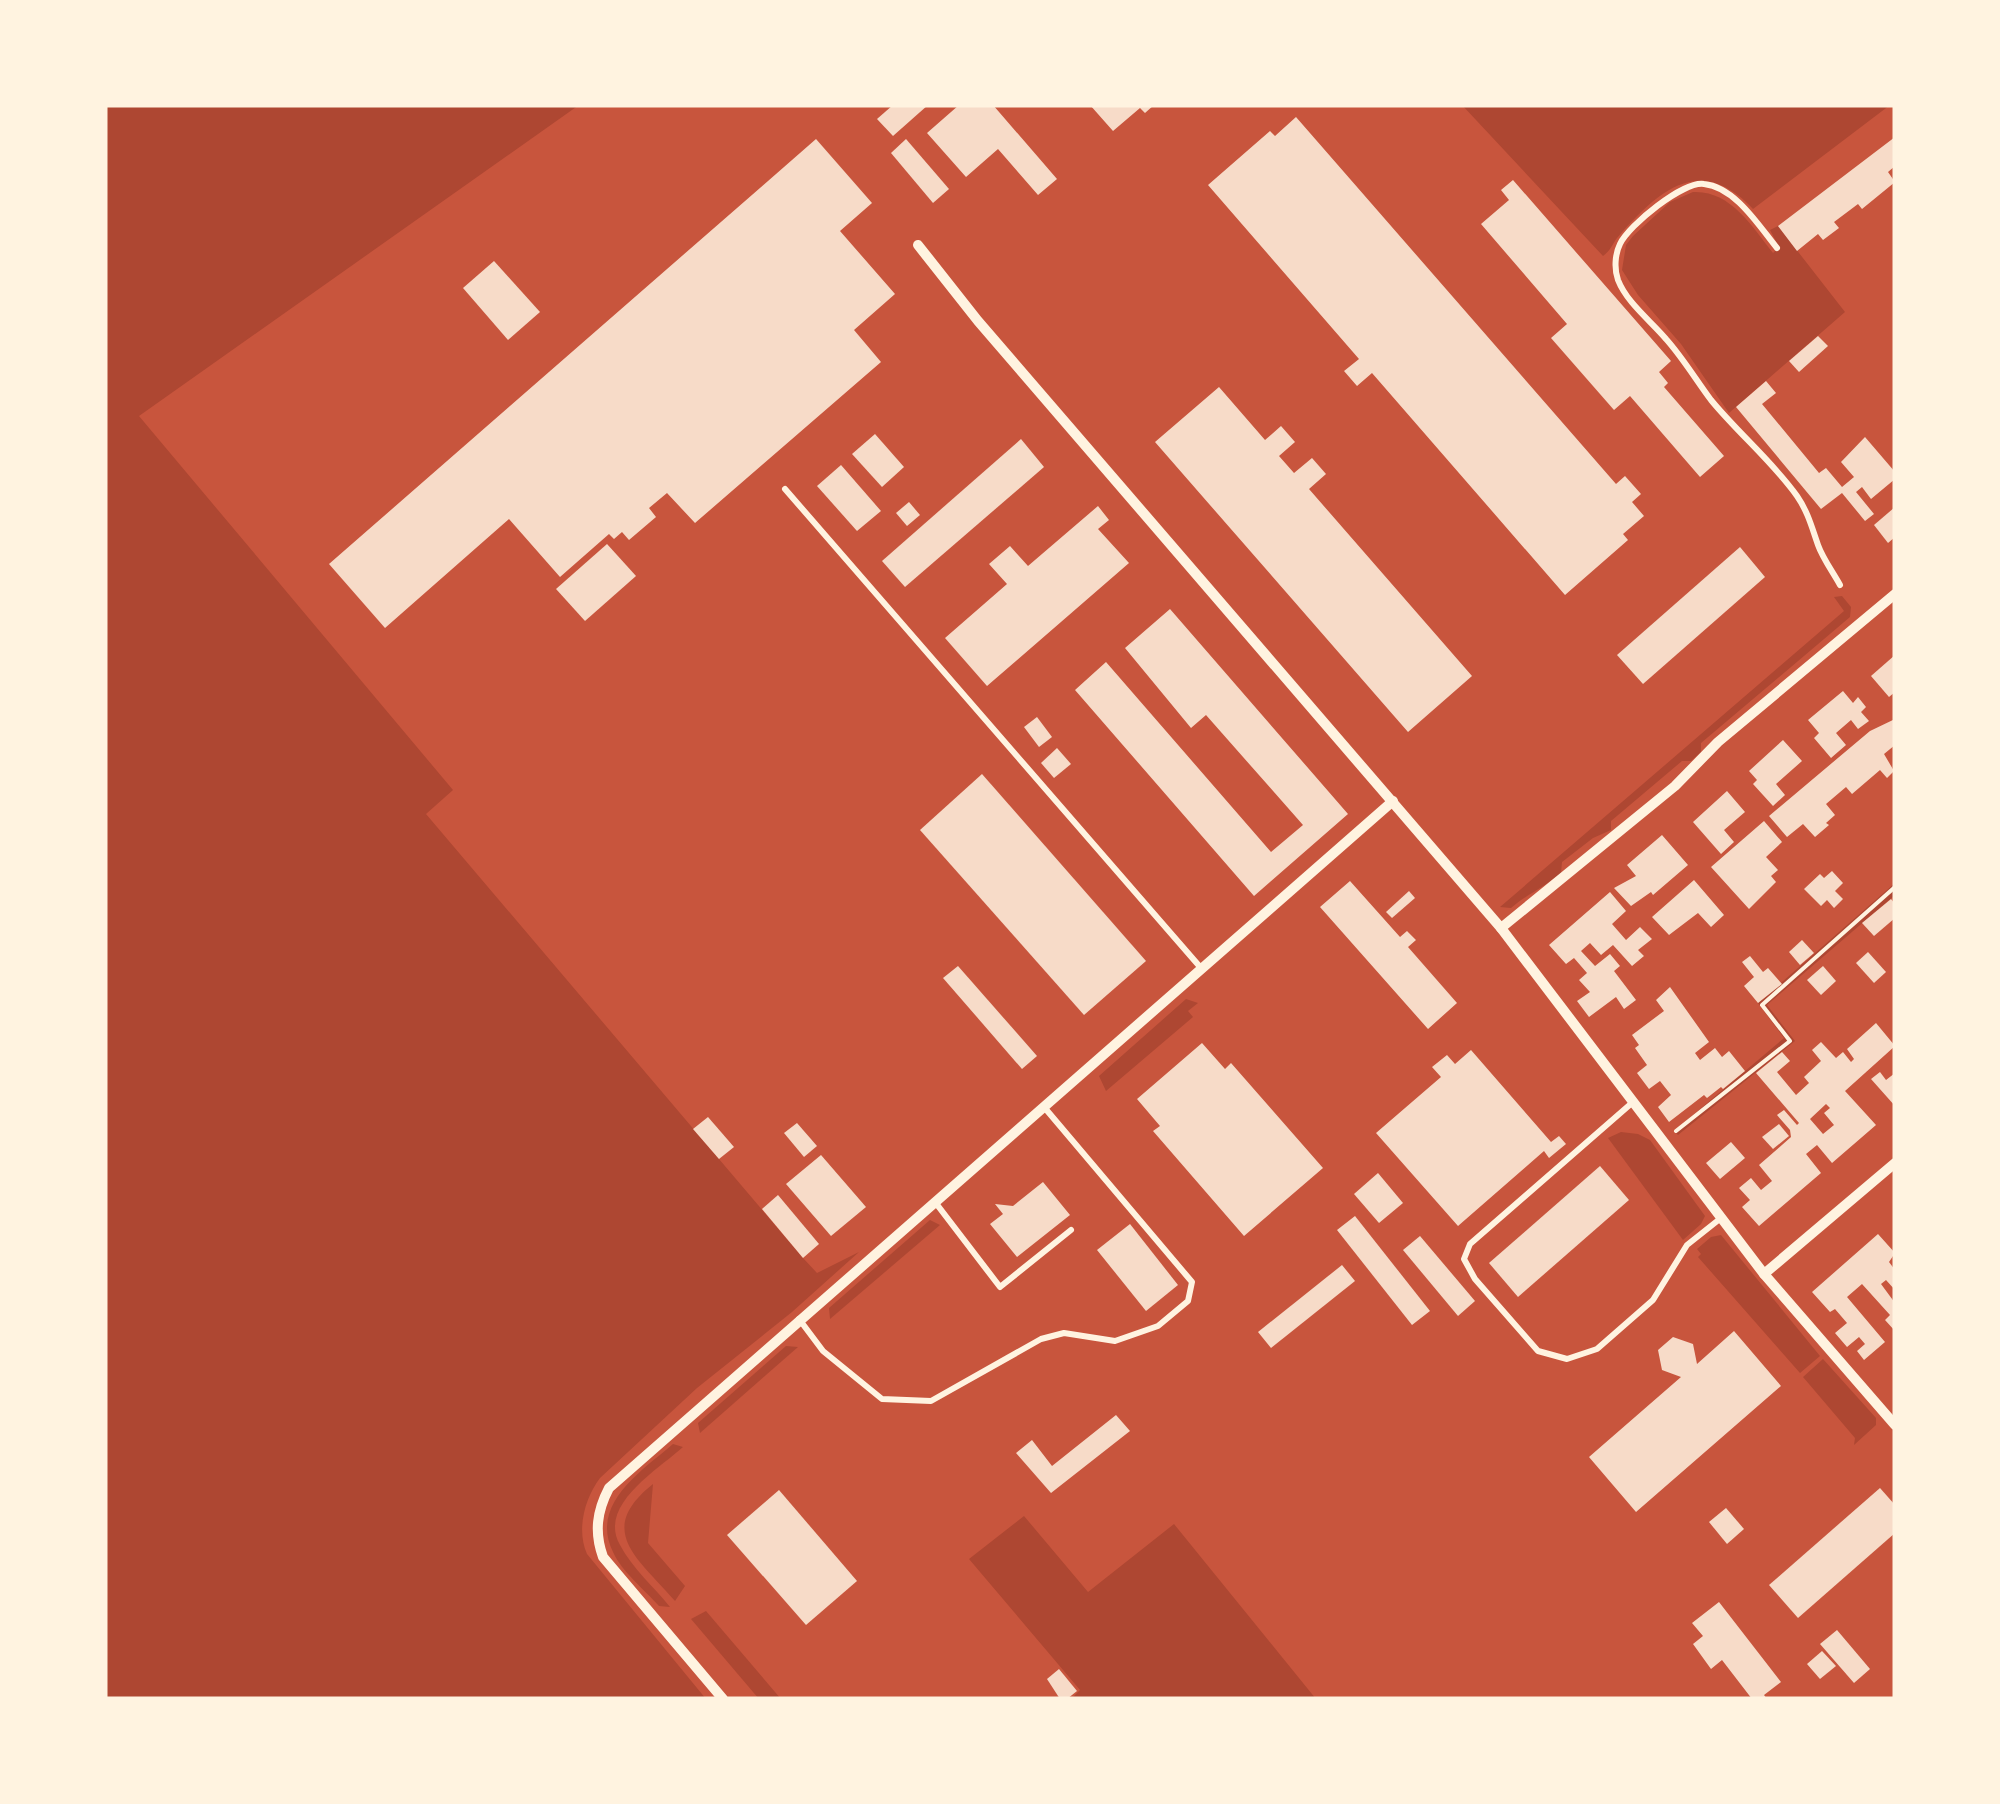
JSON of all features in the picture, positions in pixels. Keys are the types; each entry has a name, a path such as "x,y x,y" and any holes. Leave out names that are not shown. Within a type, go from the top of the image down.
{"street":[{"path":"918,245 991,336 1501,928 1764,1274 1895,1425"},
{"path":"1501,928 1660,798 1732,730 1895,594"},
{"path":"723,1699 604,1557 597,1528 602,1502 620,1476 1393,801"},
{"path":"1764,1274 1895,1163"}],"lane":[{"path":"1777,248 1746,210 1721,190 1704,184 1676,191 1661,204 1618,245 1615,264 1627,295 1797,496 1840,585"},
{"path":"785,489 1201,968"},
{"path":"1634,1102 1470,1244 1464,1258 1474,1279 1538,1351 1568,1360 1597,1350 1653,1300 1687,1245 1721,1218"},
{"path":"800,1319 823,1351 882,1399 932,1401 1041,1338 1064,1333 1114,1341 1158,1326 1188,1301 1192,1282 1044,1106"},
{"path":"934,1202 1000,1287 1071,1230"}],"path":[{"path":"1664,1140 1790,1040 1762,1004 1895,888"}],"shaded area":[{"path":"105,105 579,105 139,416 453,790 426,814 803,1258 817,1273 859,1252 697,1388 600,1478 586,1504 582,1534 587,1554 706,1699 105,1699"},
{"path":"1462,105 1890,105 1753,209 1734,192 1715,183 1681,185 1649,205 1603,256"},
{"path":"1693,192 1729,203 1773,253 1779,247 1770,230 1778,226 1845,312 1729,413 1622,270 1626,245 1633,236 1670,202"},
{"path":"1842,596 1851,607 1850,617 1701,743 1701,752 1691,761 1682,761 1611,821 1611,830 1593,838 1562,862 1561,873 1511,908 1500,907 1844,611 1834,597"},
{"path":"1895,883 1895,895 1767,1005 1795,1041 1678,1135 1674,1131 1784,1038 1758,1003"},
{"path":"1186,999 1198,1003 1188,1011 1193,1017 1106,1091 1099,1076"},
{"path":"1621,1132 1650,1140 1705,1216 1683,1240 1608,1138"},
{"path":"930,1220 940,1225 830,1319 829,1308"},
{"path":"1721,1235 1820,1356 1800,1373 1698,1257 1701,1254 1697,1249 1711,1237"},
{"path":"786,1346 798,1347 700,1433 698,1423"},
{"path":"1823,1359 1876,1418 1876,1425 1854,1445 1855,1438 1803,1377"},
{"path":"673,1444 683,1447 623,1502 615,1530 631,1562 670,1607 659,1606 628,1574 607,1535 608,1519 623,1490"},
{"path":"653,1484 648,1543 685,1586 675,1601 637,1558 625,1531 626,1516"},
{"path":"1024,1516 1088,1592 1174,1524 1316,1699 1071,1699 1080,1690 969,1559"},
{"path":"706,1611 781,1699 759,1699 691,1619"}],"building":[{"path":"893,105 928,105 893,136 877,119"},
{"path":"959,105 993,105 1057,179 1038,195 998,149 966,177 927,133"},
{"path":"1090,105 1154,105 1145,113 1140,108 1113,131"},
{"path":"1296,117 1616,484 1625,476 1641,494 1632,502 1644,516 1623,534 1628,540 1565,595 1372,373 1357,386 1344,371 1359,359 1208,185 1270,131 1275,136"},
{"path":"1895,137 1895,166 1888,172 1895,182 1862,209 1858,204 1834,222 1839,228 1823,240 1818,234 1797,251 1778,226"},
{"path":"816,139 872,203 840,231 895,294 854,330 881,362 695,523 667,493 649,508 656,517 629,540 622,532 614,539 609,534 560,577 509,519 385,628 329,564"},
{"path":"906,139 949,189 933,203 891,153"},
{"path":"1513,180 1671,361 1659,372 1668,383 1664,387 1724,456 1700,477 1630,396 1614,410 1551,338 1567,324 1481,224 1509,200 1501,190"},
{"path":"494,261 540,312 508,340 463,288"},
{"path":"1818,336 1828,346 1799,372 1789,361"},
{"path":"1766,381 1776,393 1762,404 1819,473 1826,468 1842,487 1854,477 1841,462 1865,437 1895,472 1895,479 1871,499 1862,487 1856,492 1874,514 1865,521 1842,493 1821,509 1736,407"},
{"path":"1219,387 1265,440 1281,426 1295,442 1279,456 1294,473 1312,458 1326,474 1309,489 1472,676 1408,732 1155,442"},
{"path":"875,434 904,467 882,487 852,454"},
{"path":"1021,439 1044,467 905,587 882,561"},
{"path":"841,465 881,511 857,531 817,486"},
{"path":"909,502 920,515 907,526 896,513"},
{"path":"1098,506 1109,520 1098,529 1129,563 987,686 945,638 1007,584 989,564 1010,546 1028,566"},
{"path":"1895,507 1895,537 1888,543 1874,525"},
{"path":"607,544 636,576 585,621 556,589"},
{"path":"1740,547 1765,577 1643,684 1617,655"},
{"path":"1170,609 1348,814 1254,896 1075,690 1106,662 1271,852 1303,825 1206,715 1191,728 1125,648"},
{"path":"1895,655 1895,692 1889,697 1871,676"},
{"path":"1843,691 1853,703 1858,697 1866,707 1861,712 1869,721 1858,729 1851,720 1836,733 1846,745 1831,758 1814,738 1819,733 1808,720"},
{"path":"1037,717 1052,737 1039,747 1024,727"},
{"path":"1895,719 1895,745 1884,754 1894,771 1887,778 1880,770 1852,794 1846,787 1826,804 1835,815 1815,837 1803,824 1787,837 1769,816 1870,731"},
{"path":"1783,740 1802,761 1776,784 1785,795 1773,806 1753,784 1757,780 1749,771"},
{"path":"1057,748 1071,764 1054,778 1041,763"},
{"path":"982,774 1146,961 1084,1015 920,830"},
{"path":"1727,791 1745,812 1724,830 1734,842 1721,854 1693,822"},
{"path":"1764,821 1782,842 1766,857 1778,870 1771,876 1776,882 1749,909 1711,867"},
{"path":"1662,835 1688,865 1653,895 1651,892 1631,906 1614,888 1636,876 1627,865"},
{"path":"1832,871 1843,883 1835,891 1843,899 1834,908 1827,900 1821,906 1804,889 1820,874 1824,878"},
{"path":"1694,880 1724,915 1711,927 1698,913 1669,935 1652,917"},
{"path":"1350,881 1400,937 1407,931 1416,940 1408,947 1457,1003 1428,1029 1320,907"},
{"path":"1409,891 1415,898 1392,918 1386,912"},
{"path":"1610,892 1626,911 1612,924 1626,940 1640,927 1652,939 1638,950 1644,956 1632,966 1613,945 1601,955 1590,943 1581,951 1595,966 1610,954 1620,966 1614,971 1636,1000 1624,1009 1616,997 1589,1017 1577,1001 1590,992 1579,980 1587,973 1574,958 1566,964 1549,945"},
{"path":"1891,899 1895,918 1874,936 1862,923"},
{"path":"1802,940 1814,953 1800,965 1789,952"},
{"path":"1868,952 1886,972 1874,983 1856,963"},
{"path":"1750,956 1763,972 1768,968 1782,984 1758,1003 1744,986 1754,977 1742,962"},
{"path":"958,966 1037,1056 1022,1069 943,978"},
{"path":"1823,966 1836,981 1821,995 1807,980"},
{"path":"1670,987 1709,1042 1695,1053 1700,1060 1715,1048 1722,1057 1729,1051 1745,1071 1669,1122 1658,1107 1671,1095 1660,1081 1649,1089 1637,1073 1647,1065 1635,1048 1639,1045 1632,1035 1664,1011 1656,1000"},
{"path":"1876,1023 1895,1046 1845,1091 1876,1125 1832,1163 1817,1145 1806,1154 1821,1173 1759,1226 1742,1207 1750,1200 1739,1188 1751,1178 1761,1190 1772,1181 1759,1165 1791,1137 1777,1115 1784,1110 1799,1123 1756,1073 1782,1052 1790,1061 1777,1072 1796,1095 1809,1083 1804,1077 1821,1061 1812,1050 1821,1042 1836,1058 1843,1052 1851,1062 1854,1059 1847,1049","holes":["1826,1104 1830,1108 1824,1113 1834,1125 1823,1134 1810,1119"]},
{"path":"1202,1043 1225,1069 1231,1063 1323,1168 1244,1236 1153,1131 1160,1126 1137,1099"},
{"path":"1471,1050 1551,1142 1559,1136 1566,1144 1549,1158 1544,1151 1458,1226 1376,1133 1441,1077 1432,1067 1447,1055 1455,1064"},
{"path":"1880,1072 1886,1080 1895,1073 1895,1106 1871,1079"},
{"path":"708,1117 734,1147 719,1159 693,1129"},
{"path":"797,1123 817,1146 804,1157 784,1133"},
{"path":"1779,1124 1789,1136 1773,1149 1762,1137"},
{"path":"1731,1142 1745,1158 1720,1179 1706,1163"},
{"path":"821,1155 866,1207 831,1236 786,1184"},
{"path":"1600,1166 1629,1200 1518,1297 1489,1263"},
{"path":"1378,1173 1403,1203 1379,1223 1354,1194"},
{"path":"1043,1182 1070,1215 1017,1257 990,1224 1003,1214 995,1204 1013,1206"},
{"path":"778,1195 819,1244 803,1258 762,1209"},
{"path":"1355,1216 1430,1311 1412,1325 1337,1230"},
{"path":"1130,1224 1178,1285 1146,1311 1097,1250"},
{"path":"1878,1234 1895,1253 1889,1262 1895,1270 1895,1290 1886,1280 1881,1284 1895,1303 1895,1331 1885,1320 1890,1315 1862,1284 1847,1297 1885,1342 1864,1360 1857,1351 1865,1344 1859,1337 1847,1347 1835,1333 1847,1323 1835,1309 1830,1312 1812,1292"},
{"path":"1420,1236 1475,1301 1458,1316 1403,1250"},
{"path":"1342,1265 1355,1281 1271,1348 1258,1332"},
{"path":"1734,1331 1781,1386 1636,1512 1589,1457 1681,1377 1662,1370 1658,1350 1673,1337 1693,1344 1697,1364"},
{"path":"1116,1415 1130,1431 1051,1493 1016,1453 1032,1440 1052,1466"},
{"path":"1880,1488 1895,1505 1895,1533 1798,1618 1769,1585"},
{"path":"779,1490 857,1581 806,1625 727,1535"},
{"path":"1726,1508 1744,1529 1727,1544 1709,1522"},
{"path":"1719,1602 1781,1682 1764,1695 1767,1699 1752,1699 1722,1660 1711,1669 1693,1644 1703,1636 1692,1623"},
{"path":"1837,1630 1870,1669 1854,1683 1820,1644"},
{"path":"1822,1651 1836,1666 1820,1679 1807,1664"},
{"path":"1059,1669 1077,1691 1067,1699 1060,1699 1047,1679"}]}
